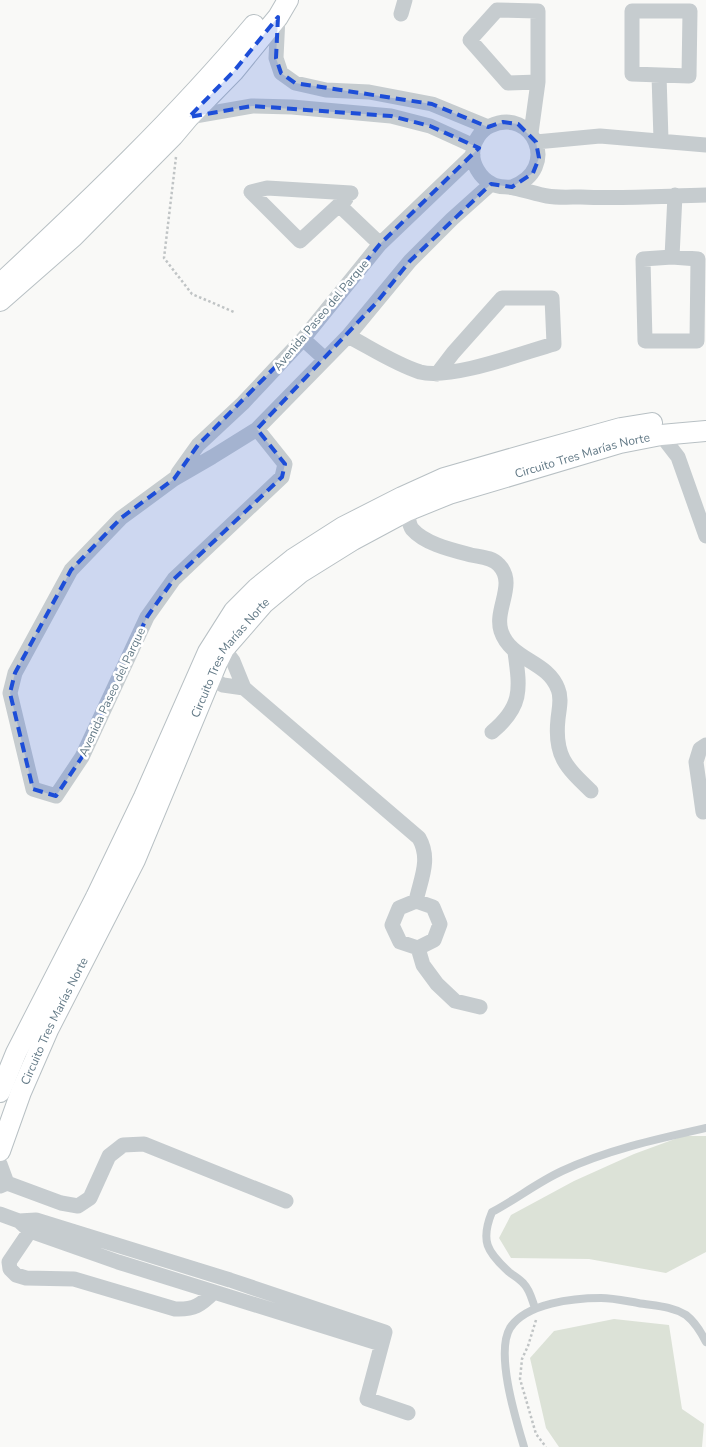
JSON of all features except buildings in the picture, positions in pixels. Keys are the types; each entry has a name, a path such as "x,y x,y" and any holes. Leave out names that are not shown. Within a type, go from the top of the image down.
{"street":[{"path":"0,302 73,237 173,136 234,71 280,6"},
{"path":"280,6 276,58 280,73 295,83 326,90 369,92 432,104 488,127"},
{"path":"0,284 90,201 226,58 268,9 280,6"},
{"path":"512,187 522,183 534,172 539,158 534,138 538,82 538,11 497,10 470,40 508,83 538,82"},
{"path":"632,11 690,11 689,76 659,75 632,74 632,11"},
{"path":"659,75 661,140"},
{"path":"189,117 252,106 391,116 430,126 473,150"},
{"path":"706,145 600,136 534,138 518,124 503,122 488,127 479,135 473,150 478,172 491,184 501,187 512,187 548,196 605,198 706,195"},
{"name":"Avenida Paseo del Parque","path":"174,479 198,445 243,403 303,339 380,244 473,150"},
{"name":"Avenida Paseo del Parque","path":"257,429 285,464 282,478 174,579 146,617 82,756 56,796 33,789 10,693 15,673 71,570 122,518 174,479 257,429 348,336 410,261 452,219 491,184"},
{"path":"267,188 351,194 339,206 300,241 251,192 267,188"},
{"path":"672,257 675,195"},
{"path":"339,206 380,244"},
{"path":"672,257 698,258 697,341 645,341 643,259 672,257"},
{"path":"348,336 386,357 420,372 437,374 464,370 554,344 552,298 502,298 437,374"},
{"path":"303,339 324,359"},
{"name":"Circuito Tres Marías Norte","path":"0,1151 20,1092 48,1030 135,860 209,678 224,649 264,603 300,573 447,486 531,452 621,428 706,417"},
{"name":"Circuito Tres Marías Norte","path":"0,1092 16,1053 136,814 208,652 234,611 257,588 293,559 343,527 402,497 620,443 661,435 706,431"},
{"path":"661,435 678,457 706,536"},
{"path":"407,511 411,528 432,544 498,563 507,581 500,618 500,629 514,652 519,682 516,704 505,721 492,732"},
{"path":"224,649 233,661 244,688 419,838 425,848 426,859 416,901"},
{"path":"514,652 533,662 549,674 558,689 560,705 558,751 572,773 591,791"},
{"path":"209,678 223,685 244,688"},
{"path":"703,812 696,762 700,749 706,744"},
{"path":"416,901 433,907 440,924 434,940 418,948 400,942 392,925 399,908 416,901"},
{"path":"418,948 423,965 437,984 455,1001 480,1008"},
{"path":"0,1164 3,1184 61,1203 78,1206 90,1198 110,1156 123,1145 144,1144 286,1201"},
{"path":"0,1214 25,1226"},
{"path":"223,1289 188,1310 175,1309 74,1278 26,1278 16,1276 10,1270 9,1262 25,1226 36,1220 223,1289 382,1344 367,1399 408,1413"}],"lane":[{"path":"535,1308 529,1291 524,1284 491,1255 485,1240 492,1212 561,1172 610,1153 652,1140 706,1128"},
{"path":"524,1447 506,1376 504,1346 510,1328 522,1316 535,1308 576,1298 603,1298 671,1308 687,1316 700,1330 706,1342"}],"path":[{"path":"173,136 177,146 164,258 192,294 234,312"},
{"path":"535,1308 536,1324 522,1359 520,1380 536,1434 546,1447"}],"highlighted area":[{"path":"278,17 276,58 281,73 295,83 432,104 488,127 503,122 518,124 536,142 539,158 533,173 512,187 491,184 410,261 377,302 257,429 285,464 282,477 174,579 147,617 82,757 56,796 33,789 10,693 15,673 71,570 121,518 174,479 198,445 303,339 380,244 479,148 430,126 391,116 252,106 189,117 234,71"}],"shaded area":[{"path":"683,1136 706,1136 706,1252 666,1273 589,1259 511,1258 499,1238 511,1215 574,1181 634,1154"},
{"path":"614,1319 669,1325 682,1409 704,1424 702,1447 559,1447 546,1428 530,1358 554,1331"}]}
